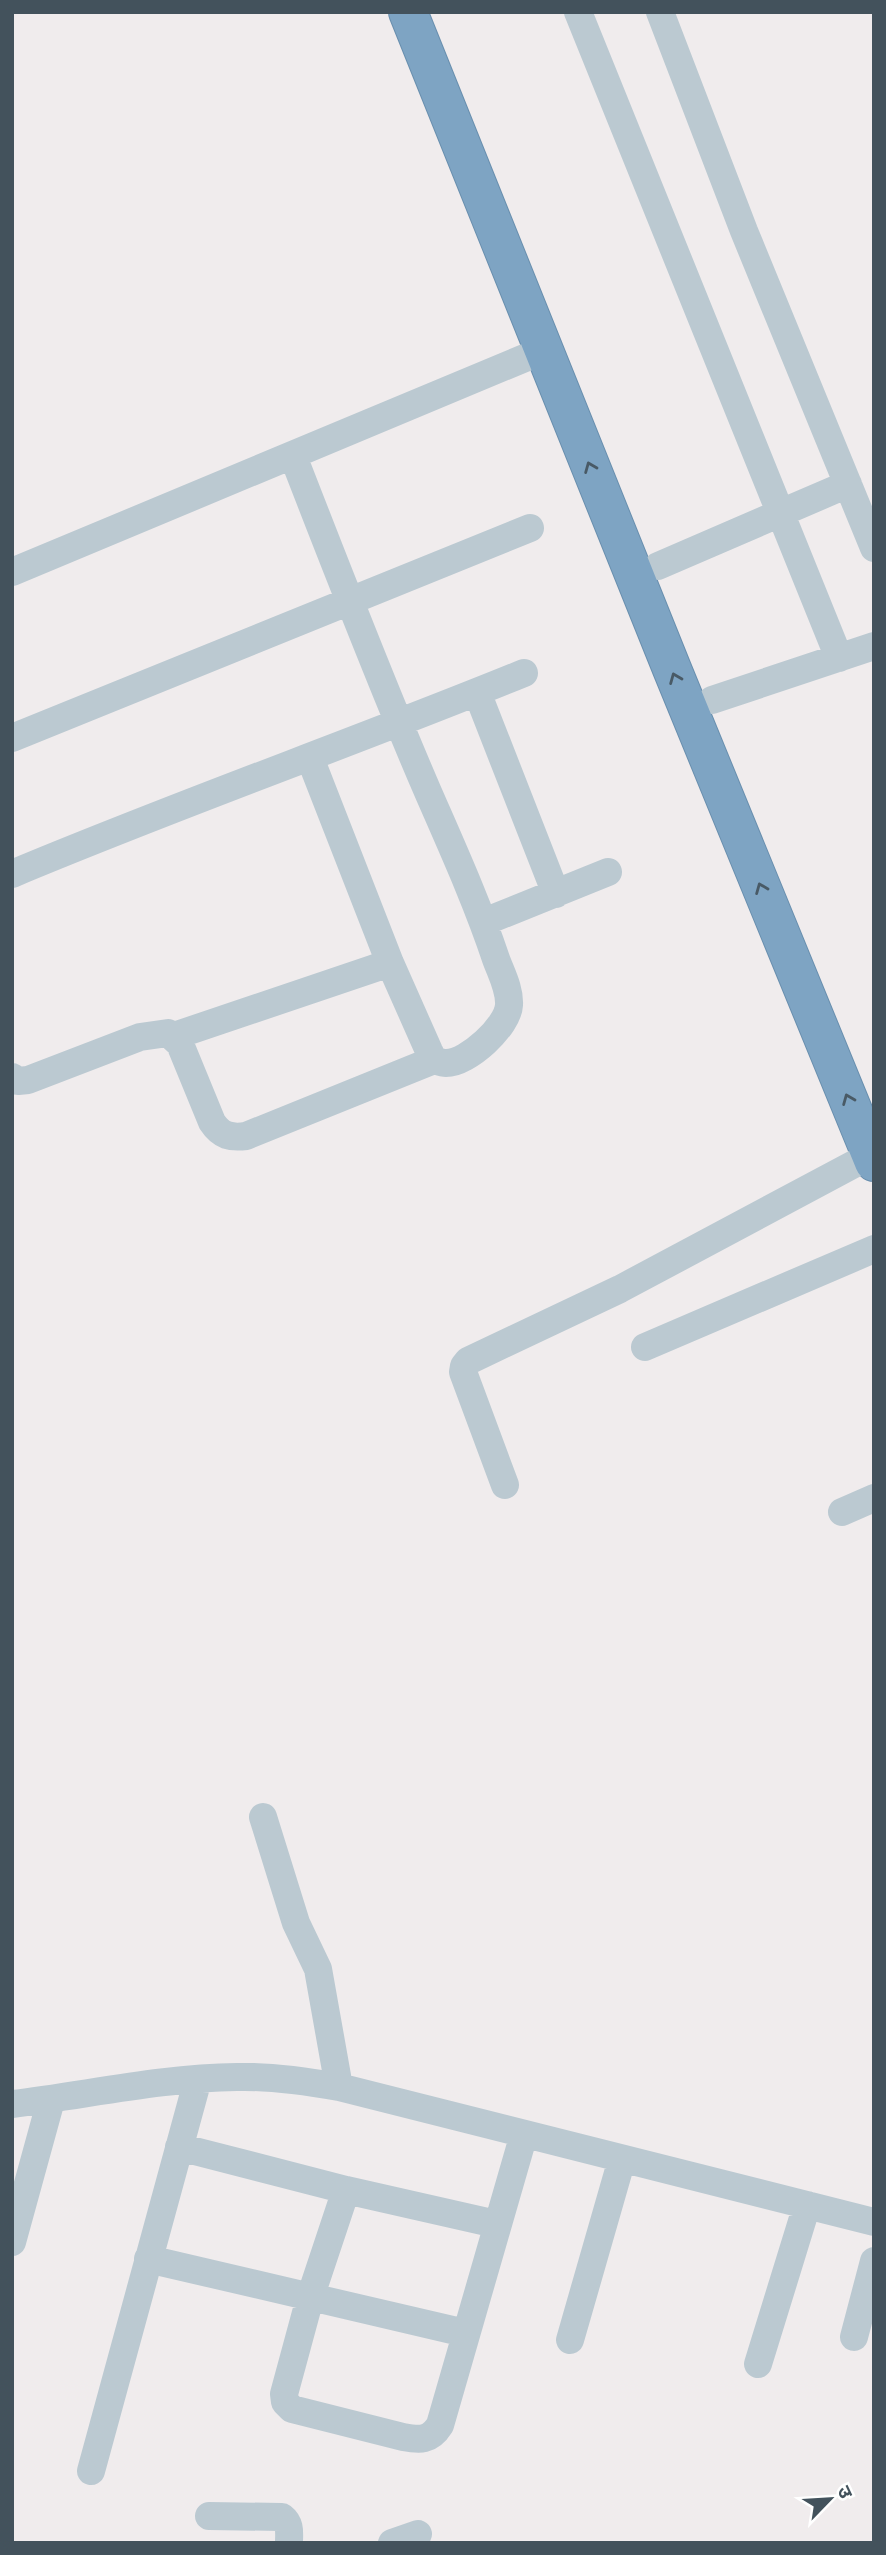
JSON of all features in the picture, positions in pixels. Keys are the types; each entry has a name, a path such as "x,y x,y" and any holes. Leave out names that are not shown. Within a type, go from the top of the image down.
{"highway":[{"path":"408,12 872,1158"},
{"path":"436,12 712,700 874,1094"}],"street":[{"path":"578,12 778,513 839,658"},
{"path":"660,12 744,231 874,548"},
{"path":"12,572 544,350"},
{"path":"293,456 399,724 484,922 506,987 509,1006 486,1041 468,1055 445,1063 430,1059"},
{"path":"658,566 848,484"},
{"path":"12,738 530,528"},
{"path":"712,700 874,646"},
{"path":"12,874 524,673"},
{"path":"477,692 556,894"},
{"path":"12,1077 18,1081 28,1080 149,1035 168,1032 180,1044 212,1122 221,1133 234,1138 246,1136 426,1064 430,1059 429,1051 390,963 310,758"},
{"path":"484,922 608,872"},
{"path":"174,1036 390,963"},
{"path":"505,1485 463,1372 468,1361 620,1289 872,1158"},
{"path":"645,1347 874,1250"},
{"path":"842,1512 874,1499"},
{"path":"263,1818 296,1923 318,1969 339,2087"},
{"path":"12,2104 198,2079 265,2078 339,2087 874,2222"},
{"path":"90,2472 198,2079"},
{"path":"12,2242 51,2099"},
{"path":"346,2190 310,2298 284,2395 288,2406 403,2437 421,2440 429,2438 440,2425 524,2134"},
{"path":"179,2147 346,2190 496,2224"},
{"path":"570,2340 622,2159"},
{"path":"758,2364 807,2205"},
{"path":"148,2259 465,2333"},
{"path":"854,2337 874,2261"},
{"path":"209,2516 282,2517 288,2523 289,2543"}]}
